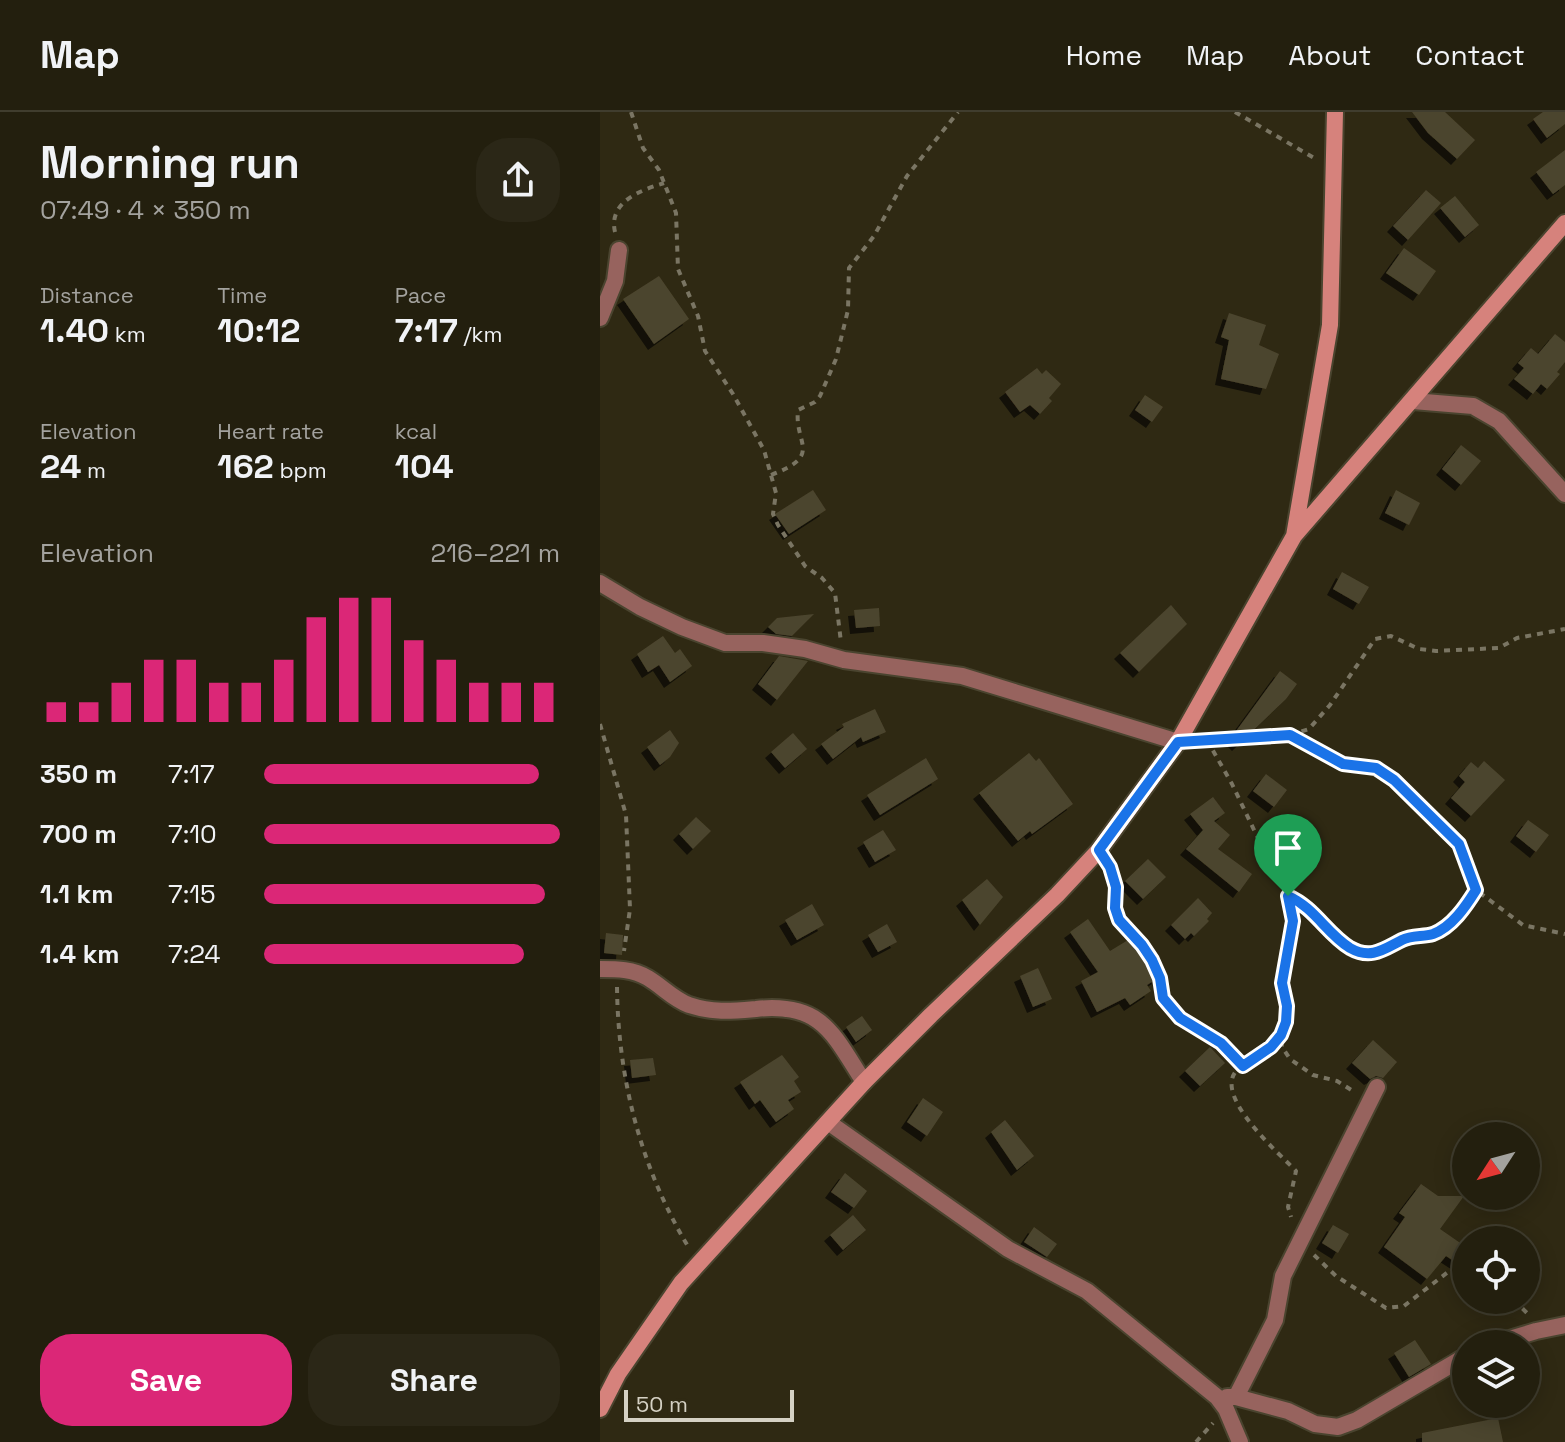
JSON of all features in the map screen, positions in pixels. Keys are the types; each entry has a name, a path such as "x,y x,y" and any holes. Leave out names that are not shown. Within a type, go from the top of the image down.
{"street":[{"path":"1294,536 1330,325 1335,112"},
{"path":"600,1409 618,1374 681,1283 864,1082 1057,895 1099,850 1178,742 1294,536 1565,223"},
{"path":"600,318 615,281 619,250"},
{"path":"1413,401 1473,406 1499,421 1565,494"},
{"path":"600,583 640,607 725,643 763,643 805,649 844,660 962,676 1178,742"},
{"path":"600,969 637,973 650,979 672,997 715,1012 790,1008 805,1012 835,1036 864,1082"},
{"path":"1236,1397 1275,1320 1283,1276 1374,1094"},
{"path":"828,1122 1008,1249 1087,1291 1217,1397 1226,1409 1240,1442"},
{"path":"1540,1330 1565,1325"},
{"path":"1217,1397 1236,1397 1288,1411 1315,1424 1338,1427 1357,1420 1452,1364"}],"path":[{"path":"631,112 643,148 659,170 676,213 678,269 698,316 705,351 764,450 776,493 773,514 778,525 805,566 822,578 835,593 844,660"},
{"path":"771,475 785,469 802,454 805,446 798,410 820,396 836,359 848,310 849,268 874,236 907,176 958,112"},
{"path":"1235,112 1334,169"},
{"path":"619,250 613,226 621,207 630,196 664,183"},
{"path":"1178,742 1290,735 1309,729 1330,705 1375,639 1391,636 1419,649 1436,651 1499,648 1517,638 1565,629"},
{"path":"600,724 626,815 630,909 617,984 620,1059 637,1129 662,1200 699,1264"},
{"path":"1290,735 1343,764 1376,768 1394,780 1459,844 1476,890 1523,925 1565,934"},
{"path":"1207,740 1232,784 1261,847 1285,883 1293,921 1282,983 1287,1014 1281,1035 1282,1047 1290,1059 1313,1075 1374,1094"},
{"path":"1099,850 1110,867 1116,887 1115,908 1119,920 1152,960 1160,978 1163,998 1180,1018 1221,1043 1243,1066"},
{"path":"1288,896 1303,903 1351,948 1369,954 1405,938 1434,933 1464,910 1476,890"},
{"path":"1281,1035 1271,1047 1243,1066 1233,1077 1236,1100 1261,1137 1296,1171 1288,1207 1293,1224 1303,1240 1336,1276 1386,1308 1404,1306 1448,1272 1452,1272"}],"building":[{"path":"1412,112 1445,112 1475,140 1457,159 1428,133"},
{"path":"1543,112 1565,112 1565,124 1547,138 1533,119"},
{"path":"1565,150 1565,185 1553,194 1536,172"},
{"path":"1426,190 1441,203 1408,240 1393,226"},
{"path":"1455,196 1479,225 1465,237 1440,208"},
{"path":"1404,248 1436,271 1419,295 1386,273"},
{"path":"659,276 689,319 654,344 623,299"},
{"path":"1229,313 1266,325 1259,345 1279,354 1266,389 1221,379 1229,340 1221,337"},
{"path":"1555,334 1565,342 1565,362 1557,372 1560,374 1547,389 1541,384 1533,394 1514,379 1524,368 1518,363 1531,348 1538,354"},
{"path":"1037,368 1042,374 1046,370 1061,384 1040,414 1030,405 1020,412 1005,392"},
{"path":"1145,395 1163,407 1152,422 1135,410"},
{"path":"1461,445 1481,461 1461,485 1442,469"},
{"path":"813,490 826,510 789,534 775,514"},
{"path":"1396,490 1420,503 1409,525 1385,513"},
{"path":"1342,572 1369,587 1359,604 1333,589"},
{"path":"1171,605 1187,624 1139,672 1120,653"},
{"path":"879,608 880,626 856,628 854,610"},
{"path":"814,614 792,636 776,634 768,627 777,618"},
{"path":"663,636 675,653 680,649 692,666 670,682 659,665 648,672 637,654"},
{"path":"779,656 808,661 777,700 758,684"},
{"path":"1280,671 1297,684 1286,699 1238,745 1231,738"},
{"path":"875,709 886,732 863,742 861,737 833,759 821,744 844,727 842,724"},
{"path":"670,730 679,743 660,765 647,747"},
{"path":"793,733 807,749 785,768 771,752"},
{"path":"1029,753 1036,761 1039,758 1073,804 1018,841 979,793"},
{"path":"926,758 938,779 880,815 867,795"},
{"path":"1484,761 1505,780 1471,816 1451,798 1465,782 1459,776 1471,762 1478,768"},
{"path":"1266,774 1287,790 1274,807 1253,791"},
{"path":"1213,797 1225,813 1214,821 1230,835 1218,849 1252,874 1239,892 1186,849 1204,829 1190,814"},
{"path":"696,817 711,831 693,849 679,834"},
{"path":"1528,820 1549,835 1536,852 1516,836"},
{"path":"883,830 896,850 875,862 863,842"},
{"path":"1148,859 1166,877 1143,899 1125,881"},
{"path":"987,879 1003,897 980,925 962,900"},
{"path":"1198,898 1212,913 1207,919 1209,921 1194,936 1191,933 1185,939 1171,925"},
{"path":"812,904 824,925 797,940 785,920"},
{"path":"1088,919 1110,951 1133,937 1158,978 1147,985 1151,991 1130,1005 1125,998 1097,1012 1081,981 1098,972 1070,932"},
{"path":"887,924 897,942 878,952 868,935"},
{"path":"606,933 623,935 622,955 604,953"},
{"path":"1038,968 1052,999 1033,1007 1020,976"},
{"path":"862,1016 872,1030 856,1042 846,1027"},
{"path":"1373,1040 1397,1062 1383,1078 1376,1076 1370,1079 1352,1063"},
{"path":"1210,1047 1225,1063 1200,1086 1185,1071"},
{"path":"782,1055 799,1077 794,1081 801,1092 788,1100 794,1109 776,1122 760,1100 755,1104 740,1082"},
{"path":"653,1058 656,1075 632,1078 630,1060"},
{"path":"923,1098 943,1112 927,1136 907,1122"},
{"path":"1005,1120 1034,1156 1017,1170 991,1132"},
{"path":"845,1173 867,1191 854,1208 831,1192"},
{"path":"1421,1184 1438,1196 1452,1196 1454,1210 1440,1229 1452,1237 1452,1260 1446,1256 1427,1279 1384,1247 1405,1217 1399,1213"},
{"path":"853,1215 866,1230 843,1250 830,1235"},
{"path":"1333,1225 1349,1234 1338,1253 1322,1243"},
{"path":"1034,1227 1057,1244 1047,1257 1024,1242"},
{"path":"1415,1340 1431,1364 1409,1377 1394,1353"},
{"path":"1498,1418 1503,1442 1422,1442 1422,1433"}],"route":[{"path":"1290,735 1343,764 1376,768 1394,780 1459,844 1476,890 1464,910 1434,933 1405,938 1369,954 1341,941 1312,910 1288,896 1293,921 1282,983 1287,1006 1286,1022 1281,1035 1271,1047 1243,1066 1221,1043 1180,1018 1163,998 1160,978 1152,960 1119,920 1115,908 1116,887 1110,867 1099,850 1178,742 1290,735"}]}
